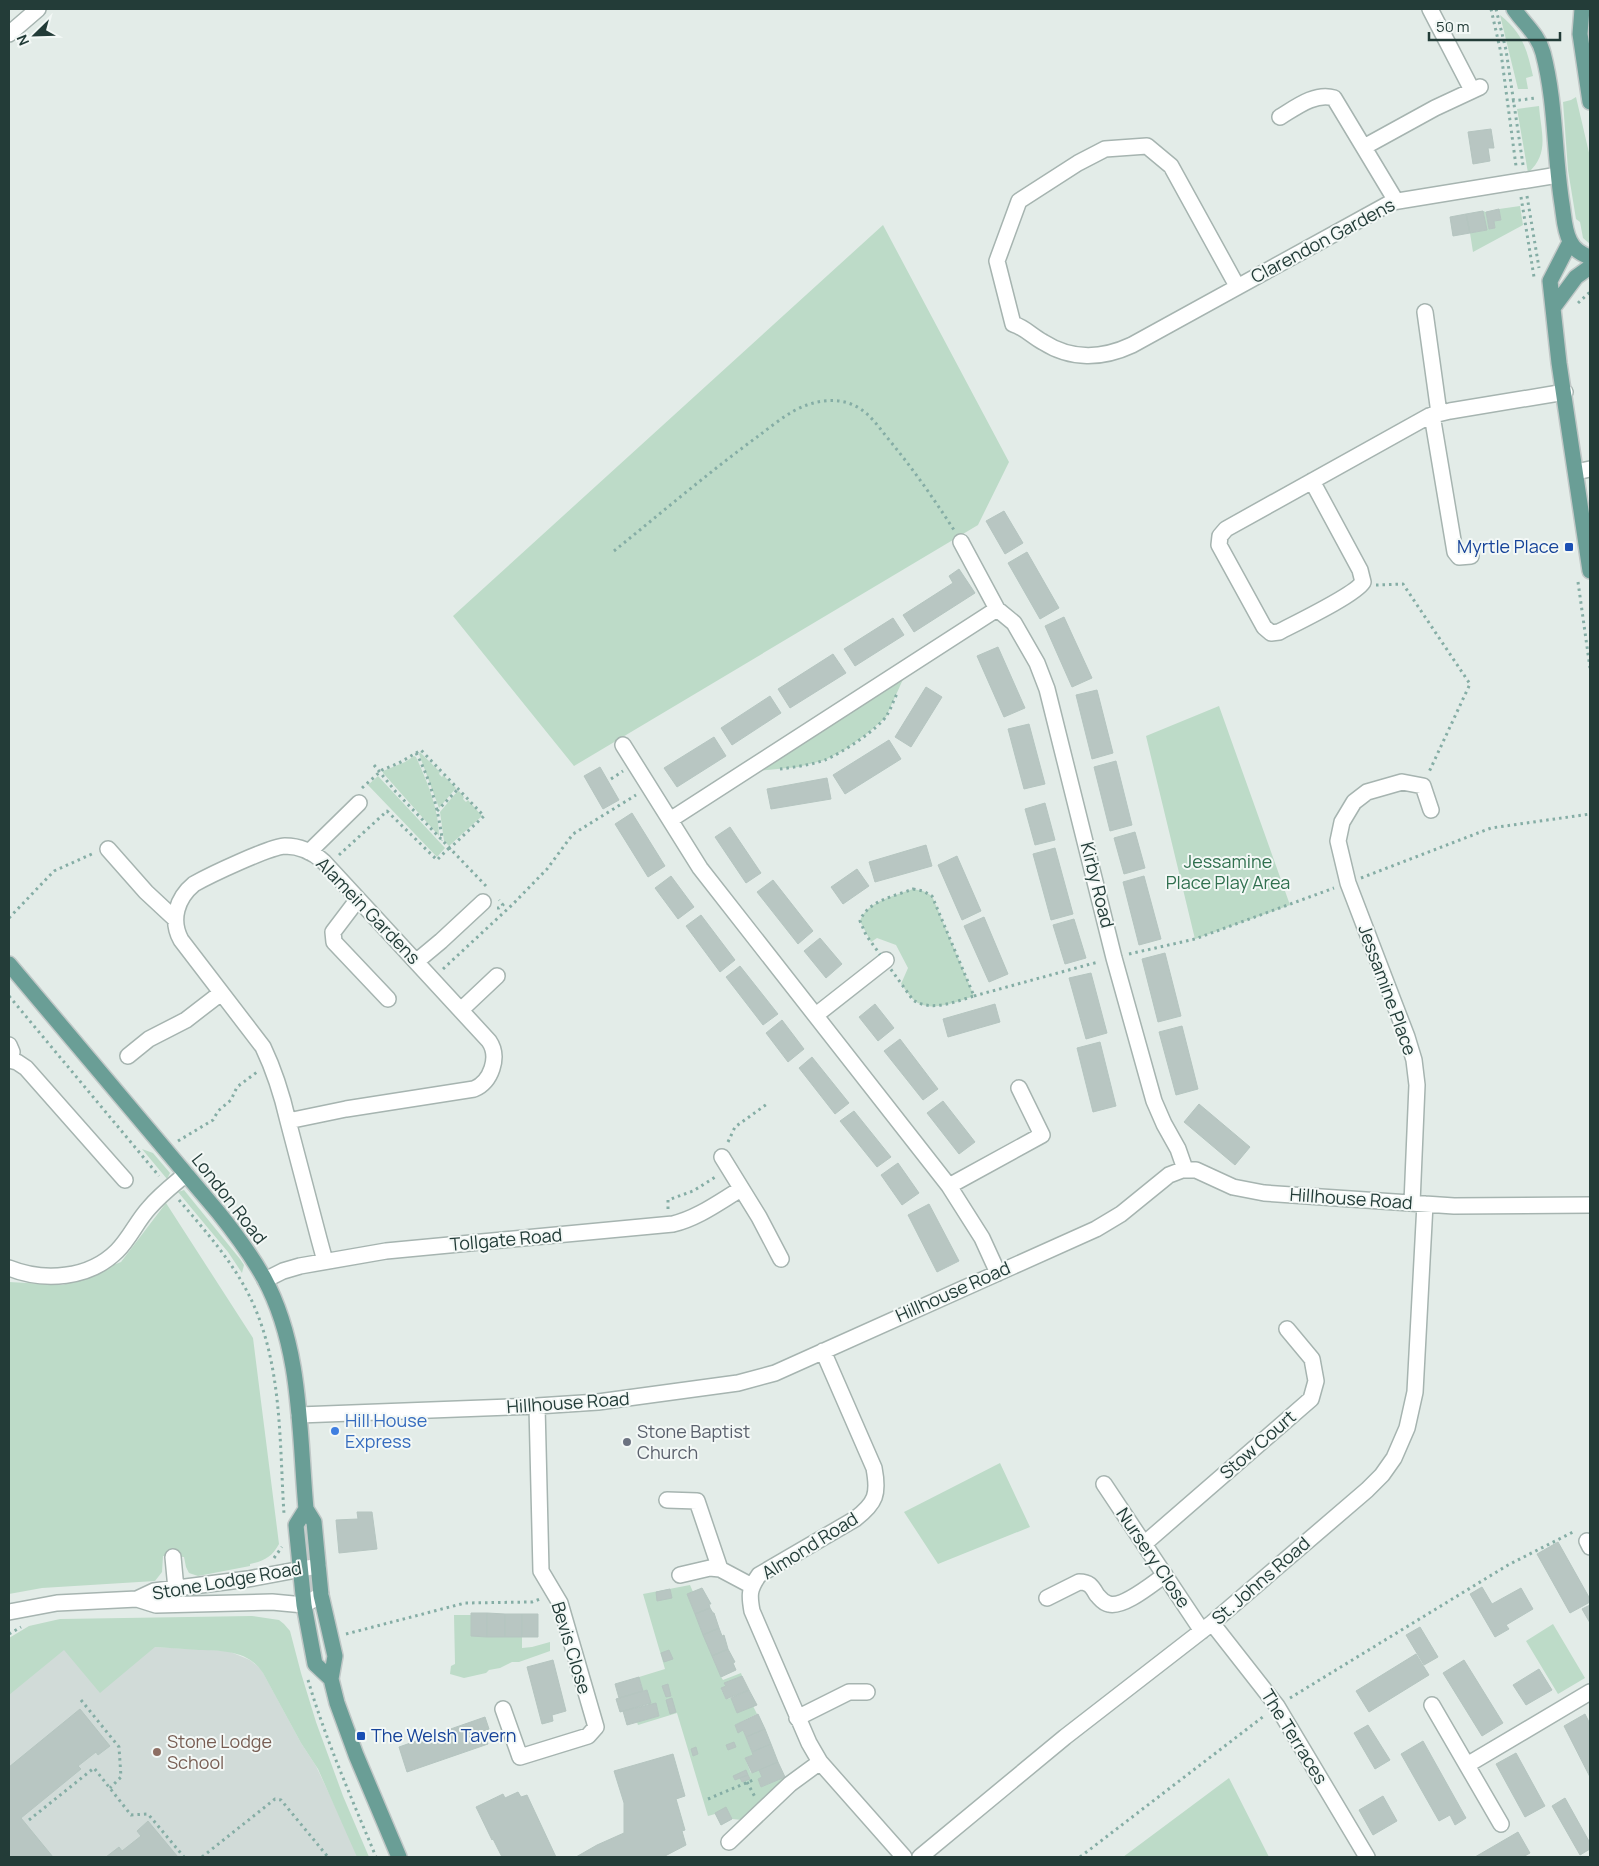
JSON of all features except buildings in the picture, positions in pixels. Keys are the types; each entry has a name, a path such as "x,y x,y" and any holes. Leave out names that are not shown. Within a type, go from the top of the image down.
{"main road":[{"path":"1514,9 1534,33 1543,51 1549,79 1558,175 1566,228 1570,242 1576,250 1590,257"},
{"path":"1582,9 1580,34 1590,102"},
{"path":"1570,242 1550,281 1564,392 1583,470 1590,571"},
{"path":"1552,301 1590,267"},
{"name":"London Road","path":"9,964 186,1174 240,1241 265,1280 280,1315 290,1351 299,1415 306,1509 314,1522 321,1595 335,1656 331,1679 337,1703 356,1755 399,1857"},
{"name":"London Road","path":"306,1509 296,1525 304,1605 315,1664 331,1679"}],"street":[{"path":"9,34 38,9"},
{"path":"1364,147 1476,88 1430,9"},
{"path":"1280,118 1302,104 1318,97 1328,96 1334,98 1396,201"},
{"name":"Clarendon Gardens","path":"1237,286 1171,166 1147,146 1105,149 1078,163 1019,201 997,261 1013,324 1021,326 1032,336 1052,348 1080,356 1102,356 1124,349 1396,201 1558,175"},
{"path":"1425,312 1436,414 1455,552 1459,557 1472,556"},
{"path":"1312,481 1362,574 1363,581 1354,591 1287,628 1277,633 1271,633 1264,627 1220,546 1220,536 1226,528 1312,481 1436,414 1564,392"},
{"name":"Kirby Road","path":"961,542 997,609 1014,623 1037,663 1050,696 1114,958 1154,1101 1186,1169"},
{"path":"670,820 997,609"},
{"path":"623,745 700,868 950,1186 982,1238 998,1273"},
{"name":"Jessamine Place","path":"1419,1204 1417,1085 1414,1060 1348,883 1338,841 1342,822 1354,802 1367,792 1402,782 1423,786"},
{"path":"1423,786 1431,810"},
{"path":"309,852 360,796"},
{"name":"Alamein Gardens","path":"176,919 182,897 192,886 201,880 278,847 293,847 309,852 324,862 358,899 420,957 492,1046 492,1071 479,1087 455,1093 346,1109 288,1121"},
{"path":"108,849 146,892 176,919 176,927 181,940 263,1047 271,1064 288,1121 325,1261"},
{"path":"358,899 333,932 332,937 334,942 388,999"},
{"path":"420,957 491,899"},
{"path":"816,1015 886,960"},
{"path":"462,1009 497,976"},
{"path":"128,1056 149,1039 186,1020 221,993"},
{"path":"9,1045 12,1052 9,1060 17,1062 26,1068 125,1180"},
{"path":"950,1186 1042,1135 1019,1088"},
{"path":"725,1152 741,1189 781,1259"},
{"name":"Hillhouse Road","path":"299,1415 598,1402 738,1383 770,1375 1108,1223 1169,1175 1175,1171 1186,1169 1196,1170 1226,1185 1253,1192 1419,1204 1510,1206 1590,1204"},
{"path":"9,1268 32,1275 56,1277 76,1273 109,1258 131,1235 147,1210 186,1174"},
{"name":"Tollgate Road","path":"265,1280 284,1271 325,1261 386,1251 673,1224 699,1215 741,1189"},
{"name":"St. Johns Road","path":"920,1857 1064,1737 1207,1627 1382,1475 1394,1458 1407,1428 1415,1392 1419,1204"},
{"name":"Stow Court","path":"1144,1544 1310,1400 1316,1381 1312,1359 1287,1329"},
{"name":"Almond Road","path":"824,1351 874,1468 877,1486 874,1500 866,1511 855,1519 759,1575 752,1586 750,1597 752,1611 808,1743 820,1762 904,1857"},
{"name":"Bevis Close","path":"503,1709 520,1757 588,1736 596,1727 560,1603 541,1570 537,1406"},
{"name":"Nursery Close","path":"1104,1484 1165,1575 1207,1627"},
{"path":"667,1500 697,1501 720,1569"},
{"path":"173,1558 176,1589"},
{"name":"Stone Lodge Road","path":"137,1599 154,1591 254,1578 299,1568 318,1566"},
{"path":"680,1574 710,1568 720,1569 752,1586"},
{"path":"1047,1598 1079,1582 1085,1582 1090,1584 1103,1602 1111,1605 1120,1604 1165,1575"},
{"name":"Stone Lodge Road","path":"9,1613 56,1603 137,1599 156,1605 272,1602 304,1605 321,1595"},
{"name":"The Terraces","path":"1207,1627 1277,1706 1367,1857"},
{"path":"797,1718 849,1692 867,1692"},
{"path":"1467,1765 1590,1692"},
{"path":"1432,1705 1501,1824"},
{"path":"729,1842 790,1784 820,1762"}],"path":[{"path":"1496,9 1506,50 1538,266 1552,301"},
{"path":"1508,101 1538,97"},
{"path":"614,551 729,458 790,414 806,405 820,401 835,400 847,402 859,408 873,420 911,467 961,542"},
{"path":"1361,585 1403,584 1470,684 1423,786"},
{"path":"772,770 798,767 825,760 844,750 886,717 898,692"},
{"path":"335,859 387,811 437,860 484,816 421,750 399,763 380,771 360,796"},
{"path":"416,753 437,811 441,840"},
{"path":"374,764 384,779 449,849 462,860 491,899"},
{"path":"610,779 626,769"},
{"path":"437,811 458,788"},
{"path":"441,971 513,904 546,869 573,834 640,792"},
{"path":"974,996 932,896 913,889 872,906 862,914 860,921 866,935 886,960 913,1000 921,1005 940,1006 1114,958 1196,939 1491,828 1590,814"},
{"path":"9,918 54,871 105,847 108,849"},
{"path":"420,957 447,977"},
{"path":"9,996 221,1251 244,1285 259,1317 273,1369 284,1521"},
{"path":"178,1141 213,1120 218,1111 231,1099 237,1087 252,1074 261,1070"},
{"path":"725,1152 729,1137 735,1127 767,1104"},
{"path":"670,1214 668,1200 693,1190 719,1174"},
{"path":"1080,1857 1277,1706 1508,1565 1586,1539"},
{"name":"Stone Lodge Road","path":"274,1558 283,1543"},
{"path":"339,1635 353,1633 465,1603 532,1602 554,1592"},
{"path":"306,1675 332,1751 376,1857"},
{"path":"81,1700 120,1749 121,1778 110,1788"},
{"path":"28,1820 94,1768 131,1815 148,1814 184,1857"},
{"path":"708,1800 753,1780"},
{"path":"202,1857 274,1799 281,1800 328,1857"}],"shaded area":[{"name":"Stone Lodge School","path":"155,1647 228,1651 250,1660 261,1669 301,1743 316,1766 359,1857 9,1857 9,1691 59,1650"}],"green space":[{"path":"1500,15 1514,28 1523,42 1533,76 1526,78 1528,89 1518,89"},
{"path":"1576,97 1590,157 1590,244 1583,238 1580,222 1576,219 1568,170 1563,102"},
{"path":"1539,106 1542,150 1535,165 1528,173 1517,109"},
{"path":"1520,206 1523,225 1473,252 1470,233 1486,230 1483,211 1486,212 1489,229 1495,228 1494,221 1501,220 1499,209"},
{"path":"883,225 1009,462 978,525 574,766 453,616"},
{"path":"909,666 886,717 844,750 825,760 798,767 746,772"},
{"name":"Jessamine Place Play Area","path":"1219,706 1290,905 1195,939 1146,736"},
{"path":"420,752 440,772 439,774 442,777 443,775 456,788 439,808 419,754"},
{"path":"414,756 432,796 439,836 383,773 383,771"},
{"path":"378,776 445,848 437,857 368,785"},
{"path":"459,791 464,797 463,799 466,802 468,800 482,816 449,846 444,841 440,812"},
{"path":"913,889 923,891 932,896 974,996 940,1006 926,1006 917,1003 901,984 908,968 896,945 877,938 871,942 860,921 864,914 882,900"},
{"path":"142,1149 153,1153 170,1173 167,1179"},
{"path":"184,1190 240,1259 244,1265 242,1273 228,1252 178,1192"},
{"path":"166,1203 253,1338 279,1544 270,1555 263,1560 250,1564 250,1566 198,1576 189,1573 184,1557 163,1556 162,1572 155,1581 42,1588 9,1594 9,1282 63,1285 121,1262"},
{"path":"1000,1463 1030,1527 938,1564 904,1512"},
{"path":"690,1585 693,1592 687,1594 721,1677 723,1680 741,1673 742,1676 725,1683 726,1686 721,1689 726,1699 731,1698 737,1713 753,1706 757,1714 735,1725 738,1732 743,1730 753,1755 745,1758 751,1773 759,1770 762,1777 758,1779 761,1787 784,1777 785,1781 742,1820 732,1819 721,1825 715,1814 708,1816 677,1713 638,1725 637,1722 659,1716 656,1704 648,1706 647,1690 643,1691 639,1677 665,1669 643,1594"},
{"path":"454,1615 471,1615 471,1636 522,1637 522,1648 550,1642 550,1651 519,1662 512,1662 500,1668 489,1670 486,1673 464,1678 450,1674 451,1666 455,1664"},
{"path":"252,1616 279,1620 290,1631 316,1722 343,1796 369,1857 357,1857 318,1769 301,1743 263,1673 257,1665 242,1656 226,1652 155,1647 100,1693 64,1650 9,1695 9,1638 29,1626 60,1619"},
{"path":"1553,1624 1585,1678 1558,1694 1526,1641"},
{"path":"1229,1778 1269,1857 1123,1857"}],"place":[{"name":"Myrtle Place","path":"1569,547"},
{"name":"Hill House Express","path":"335,1431"},
{"name":"Stone Baptist Church","path":"627,1442"},
{"name":"The Welsh Tavern","path":"361,1736"},
{"name":"Stone Lodge School","path":"157,1752"}]}
